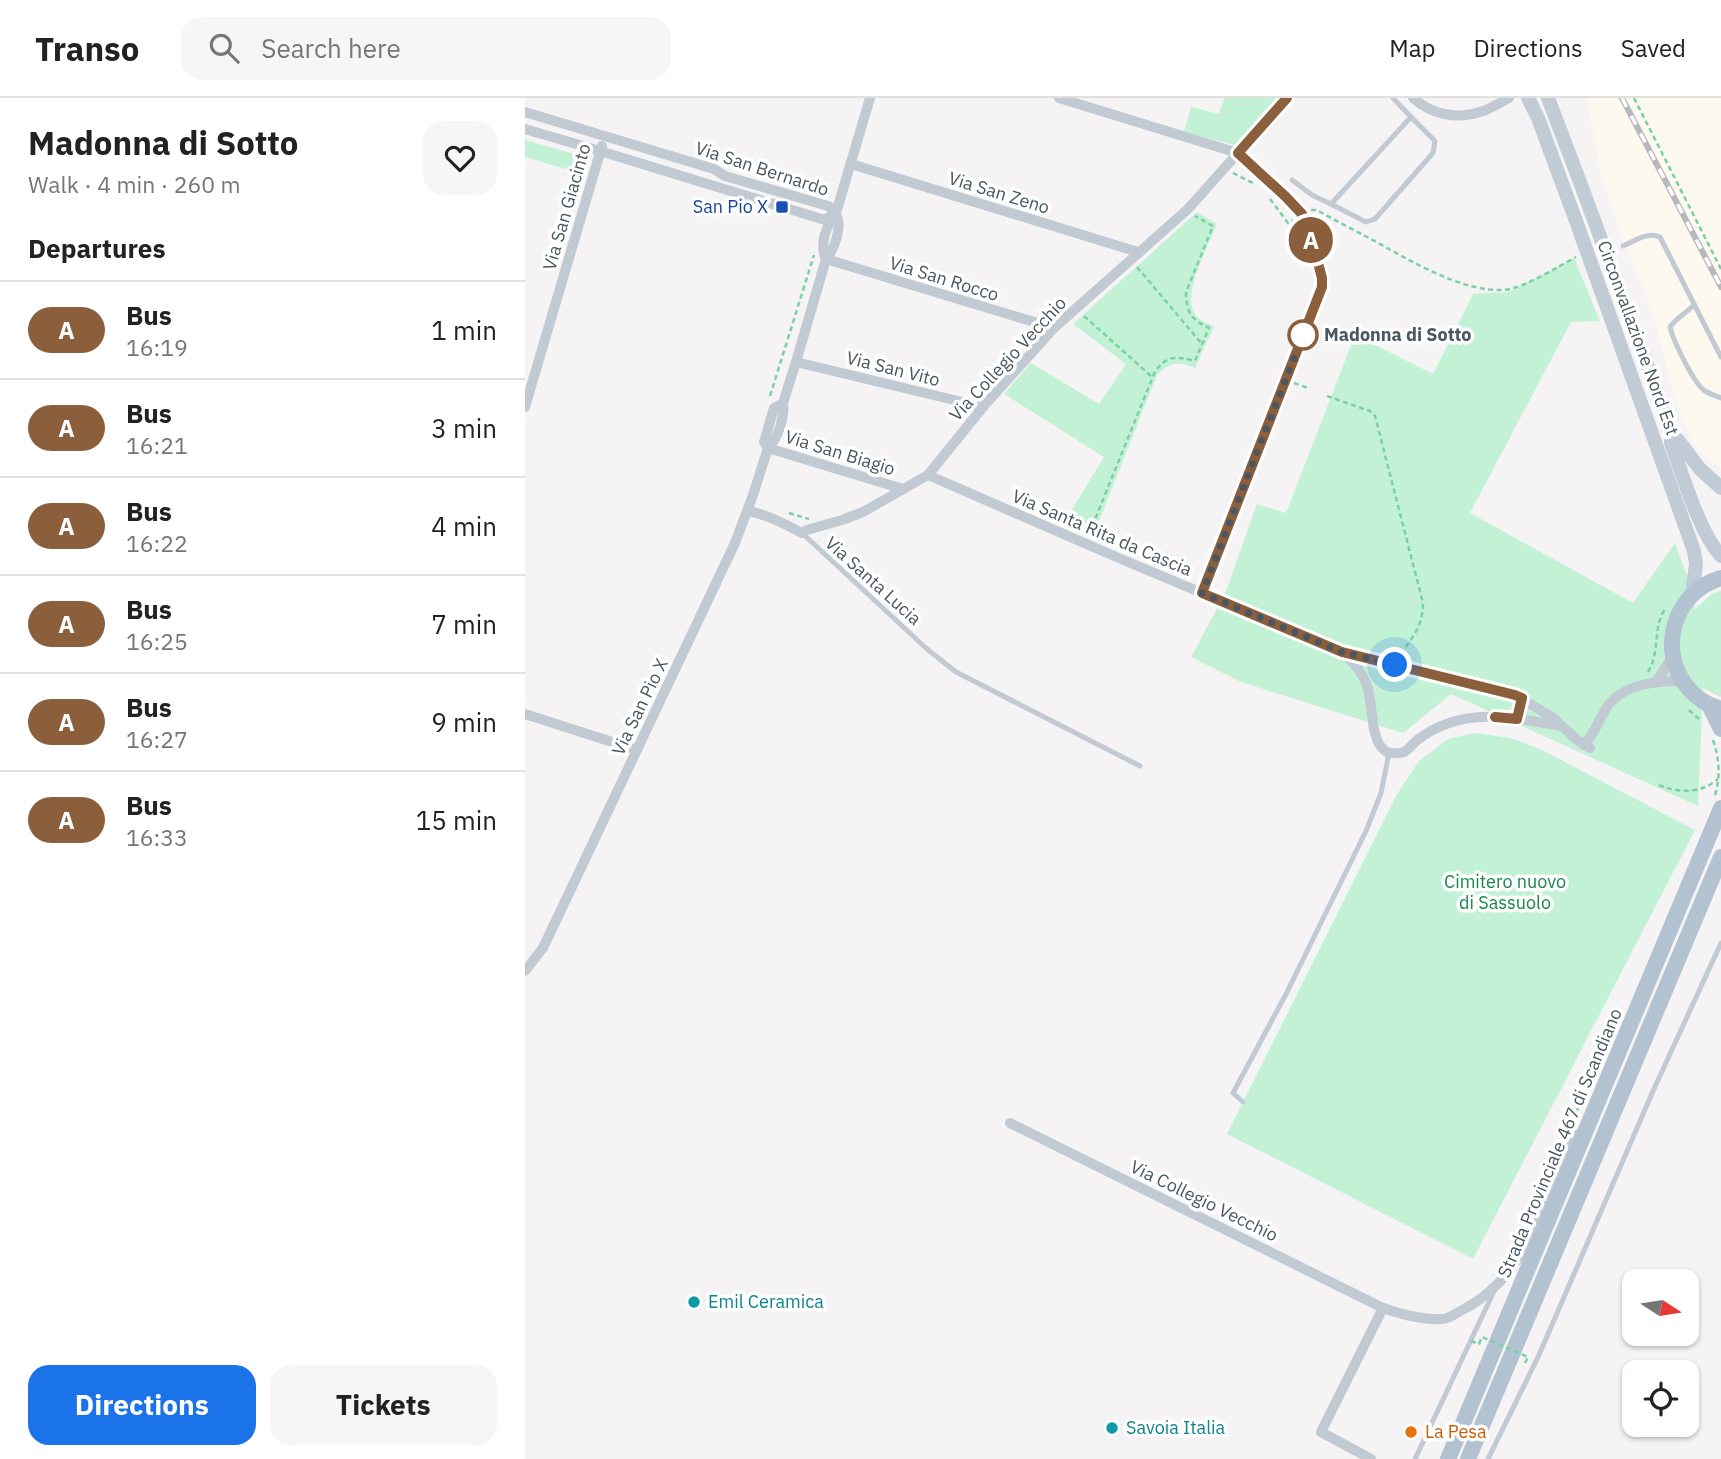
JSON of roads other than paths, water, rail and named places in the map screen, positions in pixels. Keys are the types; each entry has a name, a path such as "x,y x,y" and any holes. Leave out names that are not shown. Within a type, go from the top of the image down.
{"main road":[{"name":"Circonvallazione Nord Est","path":"1528,98 1576,221 1694,551 1696,564 1692,595"},
{"name":"Circonvallazione Nord Est","path":"1548,98 1672,436 1671,443 1709,540 1721,556"},
{"name":"Circonvallazione Nord Est","path":"1672,436 1721,488"},
{"path":"1715,731 1715,707 1689,690 1682,681 1672,657 1671,643 1677,617 1683,605 1703,586 1721,578"},
{"name":"Strada Provinciale 467 di Scandiano","path":"1448,1459 1707,841 1717,804"},
{"path":"1468,1459 1721,857"},
{"path":"1702,904 1713,900 1721,886"}],"street":[{"name":"Via San Pio X","path":"525,971 543,947 735,543 768,448 764,442 774,408 783,402 796,362 826,259 822,250 829,222 836,213 870,98"},
{"path":"1059,98 1238,153 1302,214 1312,242 1322,287 1202,593"},
{"name":"Via Collegio Vecchio","path":"802,533 863,512 928,475 983,407 1054,328 1188,209 1287,98"},
{"path":"1413,98 1427,109 1441,114 1462,116 1483,111 1509,98"},
{"name":"Via San Bernardo","path":"525,112 828,206 836,213 825,220 525,129"},
{"name":"Via San Giacinto","path":"525,407 604,136"},
{"name":"Via San Zeno","path":"851,164 1138,252"},
{"name":"Via San Rocco","path":"826,259 1054,328"},
{"name":"Via San Vito","path":"796,362 983,407"},
{"name":"Via San Biagio","path":"768,448 903,489"},
{"name":"Via Santa Rita da Cascia","path":"928,475 1342,652 1515,695 1552,717 1587,747 1610,703 1619,695 1645,683 1682,681"},
{"path":"747,511 802,533"},
{"name":"Via Santa Rita da Cascia","path":"1342,652 1366,682 1378,742 1382,749 1389,753"},
{"path":"1657,681 1672,657"},
{"path":"1517,719 1522,698"},
{"path":"525,714 637,750"},
{"path":"1389,753 1404,752 1433,730 1455,720 1483,717 1561,726"},
{"name":"Via Collegio Vecchio","path":"1010,1123 1383,1308 1403,1314 1444,1319 1479,1300 1498,1283 1526,1248 1570,1141 1588,1128"},
{"path":"1371,1459 1321,1432 1383,1308"}],"lane":[{"path":"1292,180 1312,195 1366,222 1375,219 1433,153 1435,141 1393,98"},
{"path":"1331,204 1411,117"},
{"path":"1623,246 1654,234 1660,237 1721,357"},
{"path":"1694,305 1674,321 1670,327 1672,337 1698,384 1721,398"},
{"name":"Via Santa Lucia","path":"802,533 956,673 1140,765"},
{"path":"1243,1102 1233,1093 1286,994 1366,831 1381,793 1389,753"},
{"path":"1488,1459 1539,1355 1653,1091 1721,943"},
{"path":"1415,1459 1498,1283"}],"railway":[{"path":"1622,98 1721,287"}],"place":[{"name":"San Pio X","path":"782,207"},
{"name":"Madonna di Sotto","path":"1303,335"},
{"name":"Emil Ceramica","path":"694,1302"},
{"name":"Savoia Italia","path":"1112,1428"},
{"name":"La Pesa","path":"1411,1432"}],"park label":[{"name":"Cimitero nuovo di Sassuolo","path":"1505,892"}]}
